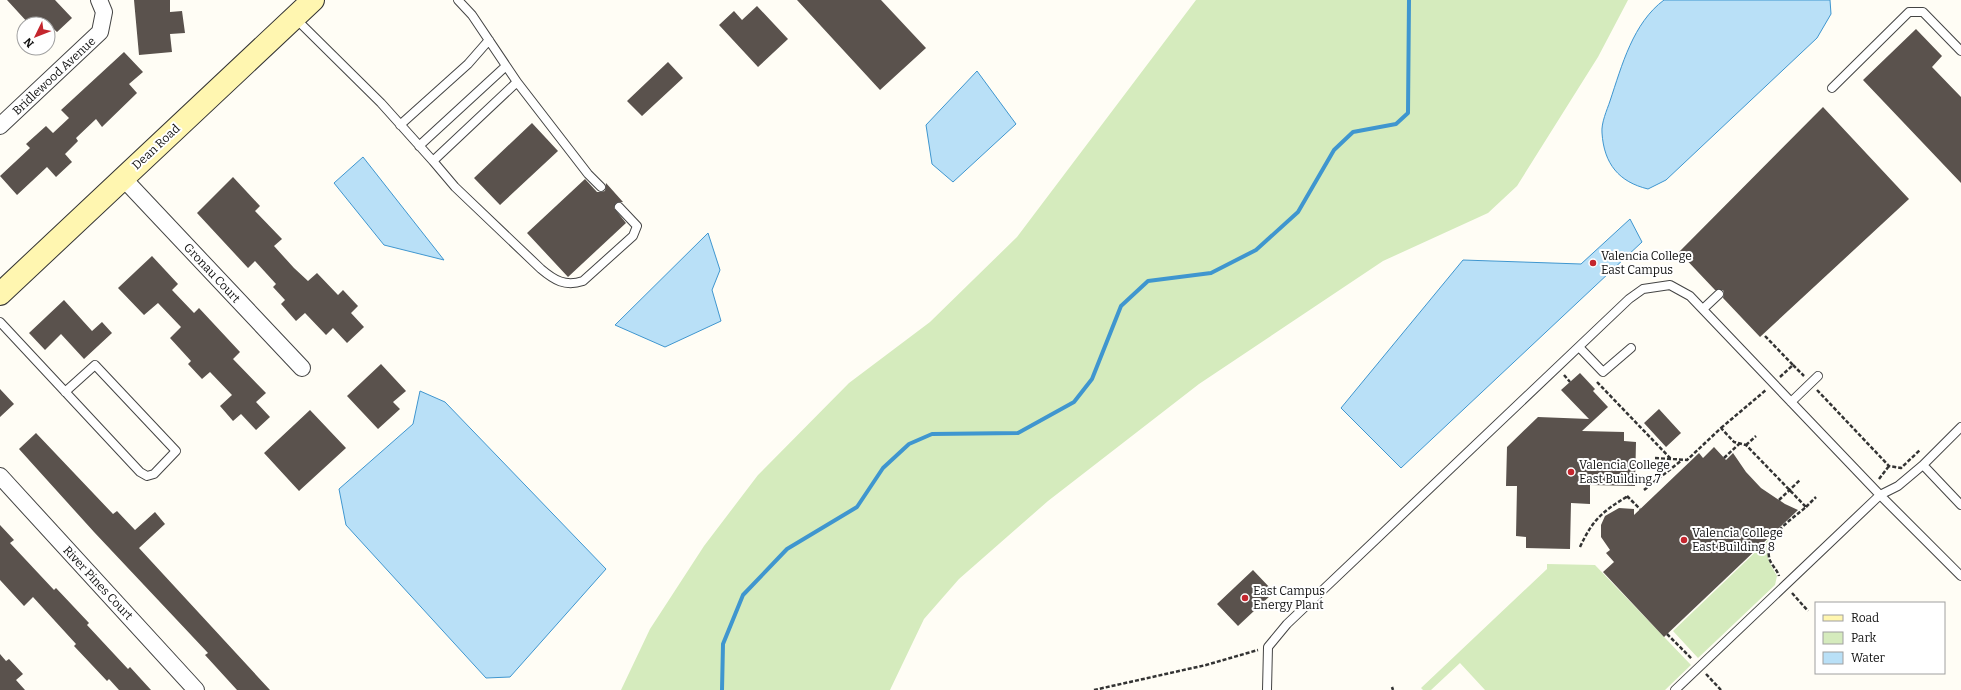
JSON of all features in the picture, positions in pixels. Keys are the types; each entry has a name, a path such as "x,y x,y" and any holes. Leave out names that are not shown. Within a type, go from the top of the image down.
{"main road":[{"name":"Dean Road","path":"0,294 313,0"}],"street":[{"name":"Bridlewood Avenue","path":"0,126 100,32 104,12 100,0"},
{"name":"Gronau Court","path":"123,178 302,368"},
{"name":"River Pines Court","path":"0,476 196,690"}],"lane":[{"path":"458,0 472,15 517,82 583,168 601,188"},
{"path":"1832,88 1909,12 1923,12 1961,51"},
{"path":"294,17 400,125 455,187 552,278 562,283 576,283 583,281 633,236 637,226 619,207"},
{"path":"400,125 468,64 489,40"},
{"path":"419,146 506,66"},
{"path":"433,161 517,82"},
{"path":"1267,690 1268,647 1286,624 1629,300 1643,289 1670,285 1690,296 1880,495 1961,576"},
{"path":"1703,309 1719,294"},
{"path":"0,322 65,392 140,472 148,476 154,474 176,451 95,366 65,392"},
{"path":"1579,347 1603,372 1631,348"},
{"path":"1791,402 1818,376"},
{"path":"1675,690 1700,667 1782,582 1880,495 1898,486 1923,465 1961,427"},
{"path":"1923,465 1961,505"}],"path":[{"path":"1793,365 1889,466 1901,468 1924,447"},
{"path":"1563,373 1570,382"},
{"path":"1596,381 1672,459"},
{"path":"1655,458 1687,460 1721,428 1734,442 1746,445 1806,507"},
{"path":"1746,445 1756,436"},
{"path":"1724,458 1739,443"},
{"path":"1644,490 1682,460"},
{"path":"1778,500 1800,480"},
{"path":"1580,547 1588,528 1600,515 1628,496 1640,510"},
{"path":"1808,611 1782,582 1769,558 1769,549 1773,538 1816,497"},
{"path":"1667,634 1721,690"},
{"path":"1094,690 1206,665 1268,647"}],"green space":[{"path":"1196,0 1628,0 1598,57 1517,186 1488,213 1383,261 1199,384 1048,501 959,579 924,619 890,690 621,690 650,629 704,546 758,475 849,383 930,322 1017,237"},
{"path":"1769,539 1767,554 1777,576 1775,585 1698,658 1673,631"},
{"path":"1547,564 1595,565 1691,665 1665,690 1485,690 1460,663 1431,690 1423,690 1421,688 1547,569"}],"water":[{"path":"1664,0 1830,0 1831,14 1817,38 1666,180 1648,189 1629,182 1615,170 1606,154 1603,144 1602,129 1603,121 1619,73 1636,33 1653,9"},
{"path":"977,71 1016,124 953,182 932,164 926,125"},
{"path":"363,157 444,260 384,245 334,183"},
{"path":"1630,219 1642,242 1401,468 1341,408 1463,260 1581,264"},
{"path":"708,233 720,270 712,290 721,321 665,347 615,325"},
{"path":"420,391 445,402 606,569 510,677 486,678 346,525 339,489 413,424"}],"building":[{"path":"7,0 55,0 72,18 57,32 56,16 22,16"},
{"path":"134,0 170,0 170,12 182,11 185,33 170,34 172,52 139,55"},
{"path":"797,0 881,0 926,48 880,90"},
{"path":"757,6 788,39 758,67 719,25 734,11 742,20"},
{"path":"1916,29 1942,56 1932,67 1961,97 1961,183 1863,80"},
{"path":"124,52 143,72 129,84 137,93 102,127 96,119 76,138 78,141 65,154 72,162 56,177 47,167 17,195 0,176 30,148 26,144 46,126 53,133 69,118 61,110"},
{"path":"668,62 683,78 642,116 627,101"},
{"path":"1823,107 1909,199 1760,337 1723,298 1723,290 1715,290 1679,252"},
{"path":"532,123 558,151 500,205 474,178"},
{"path":"233,177 260,206 255,211 282,239 274,246 294,268 308,281 317,273 338,295 343,290 358,306 351,313 364,327 347,343 333,328 326,335 305,313 296,321 281,304 285,300 273,287 276,284 255,261 248,268 197,213"},
{"path":"585,179 597,192 605,191 606,183 623,202 616,203 614,208 626,223 568,277 527,233"},
{"path":"152,256 178,284 172,290 194,313 199,308 240,352 233,359 266,393 256,402 270,417 256,430 241,414 233,421 220,406 232,395 210,372 202,379 188,364 191,361 170,338 181,327 158,303 144,315 118,288"},
{"path":"64,300 92,331 102,322 112,333 84,359 61,334 45,350 29,333"},
{"path":"381,364 406,391 393,402 400,409 378,429 347,396"},
{"name":"Valencia College East Building 7","path":"1580,373 1595,389 1593,391 1608,407 1582,431 1624,432 1624,441 1636,442 1635,486 1590,485 1590,504 1571,503 1570,549 1526,548 1526,537 1516,536 1517,486 1506,486 1507,447 1538,417 1589,419 1561,390"},
{"path":"0,389 14,404 0,417"},
{"path":"1659,409 1681,433 1666,447 1644,423"},
{"path":"310,410 346,448 299,491 264,453"},
{"path":"36,433 113,514 117,511 135,530 155,512 165,524 139,548 270,690 237,690 205,655 208,653 94,532 19,449"},
{"name":"Valencia College East Building 8","path":"1714,447 1726,460 1733,453 1746,472 1761,488 1785,504 1798,510 1664,637 1603,572 1614,562 1606,553 1610,550 1601,537 1601,525 1605,516 1619,508 1634,509 1634,515 1699,453 1703,458"},
{"path":"0,525 14,540 10,543 54,590 56,588 89,623 87,625 128,669 130,667 151,690 119,690 109,679 107,681 74,646 76,644 33,597 24,606 0,580"},
{"name":"East Campus Energy Plant","path":"1253,570 1274,592 1238,626 1217,604"},
{"path":"0,654 6,661 9,659 23,674 16,680 25,690 0,690"}],"waterway":[{"path":"722,690 723,644 743,595 787,549 857,507 883,468 909,444 932,434 1018,433 1074,402 1092,379 1121,306 1148,281 1211,273 1256,250 1298,212 1334,150 1353,132 1396,124 1408,113 1409,0"}],"place":[{"name":"Valencia College East Campus","path":"1593,263"},
{"name":"Valencia College East Building 7","path":"1571,472"},
{"name":"Valencia College East Building 8","path":"1684,540"},
{"name":"East Campus Energy Plant","path":"1245,598"}]}
